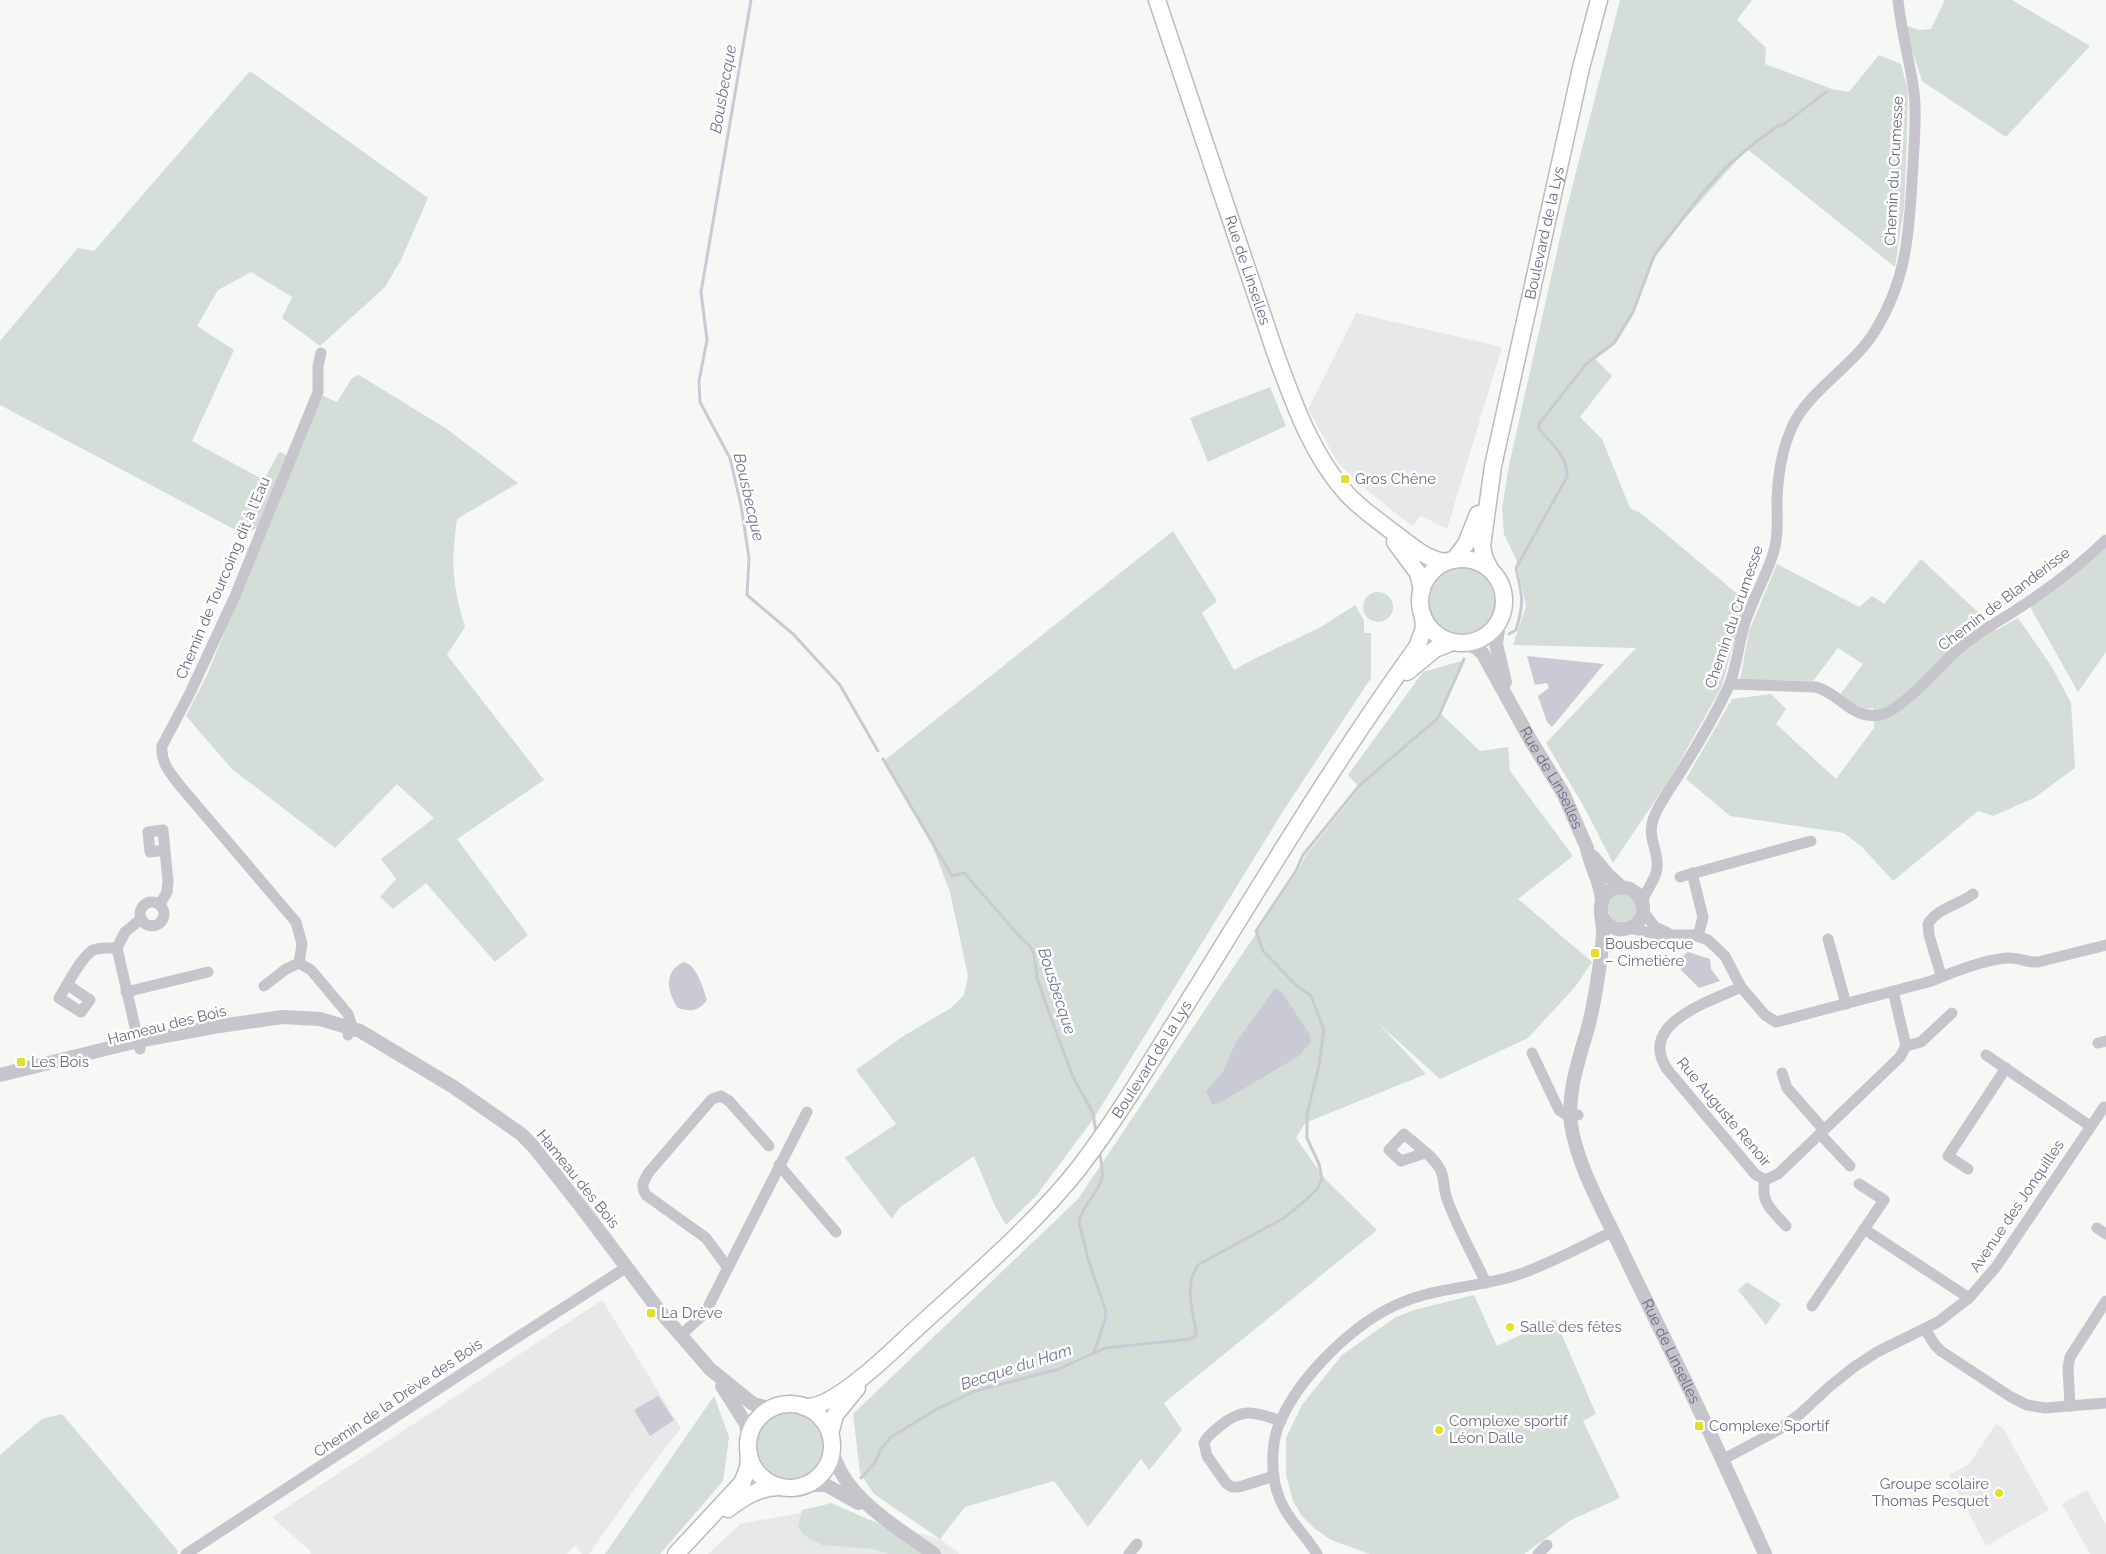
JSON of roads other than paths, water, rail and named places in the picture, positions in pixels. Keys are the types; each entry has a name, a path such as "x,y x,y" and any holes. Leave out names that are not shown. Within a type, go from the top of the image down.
{"main road":[{"name":"Rue de Linselles","path":"1157,0 1273,346 1298,412 1315,447 1337,481 1351,498 1375,519 1424,555 1450,561"},
{"name":"Boulevard de la Lys","path":"1490,569 1485,560 1482,546 1493,466 1581,68 1599,0"},
{"name":"Boulevard de la Lys","path":"1450,561 1462,552 1472,534 1493,466"},
{"name":"Rue de Linselles","path":"1375,519 1412,564 1420,578 1422,590"},
{"path":"1473,560 1490,569 1500,582 1504,597 1503,613 1499,622 1484,637 1458,643 1434,633 1422,616 1420,600 1422,590 1430,573 1450,561 1473,560"},
{"name":"Boulevard de la Lys","path":"831,1441 832,1422 839,1409 880,1362 1038,1214 1074,1174 1098,1142 1326,779 1419,643 1424,628 1422,616"},
{"name":"Boulevard de la Lys","path":"1371,714 1407,672 1435,649 1458,643"},
{"name":"Boulevard de la Lys","path":"804,1407 815,1407 828,1401 880,1362"},
{"path":"676,1554 742,1483 748,1468 751,1430 759,1418 776,1407 790,1405 804,1407 820,1418 831,1441 828,1463 823,1472 806,1485 796,1488 766,1488 749,1495 689,1541"},
{"path":"749,1447 755,1470 762,1478 780,1487"}],"street":[{"name":"Chemin du Crumesse","path":"1642,907 1646,891 1655,876 1657,865 1652,837 1652,821 1698,744 1730,684 1743,628 1775,547 1779,481 1784,450 1792,428 1799,414 1810,400 1844,370 1869,342 1893,299 1900,278 1910,221 1915,108 1913,83 1901,28 1898,0"},
{"name":"Chemin de Tourcoing dit à l'Eau","path":"299,963 302,944 296,922 181,787 167,768 161,753 162,746 189,695 235,596 318,392 318,366 321,353"},
{"name":"Chemin de Blanderisse","path":"1730,684 1819,688 1830,693 1855,712 1875,716 1884,714 1899,705 1968,641 2024,605 2106,540"},
{"name":"Rue de Linselles","path":"1499,622 1496,644 1514,709"},
{"name":"Rue de Linselles","path":"1458,643 1477,648 1483,654 1562,793 1587,848 1602,869 1625,888"},
{"path":"1680,877 1811,841"},
{"name":"Rue de Linselles","path":"1587,848 1588,857 1602,892 1602,900"},
{"path":"160,904 150,902 144,904 140,913 141,919 150,926 158,924 164,915 160,904 168,886 165,850"},
{"path":"1692,874 1703,917 1698,936"},
{"path":"1655,876 1646,883 1610,891 1602,900 1601,906 1602,916 1609,926 1660,935 1698,936 1712,943 1725,956 1741,987 1765,1016 1776,1022 1930,981 1941,975 2001,959 2013,958 2038,962 2106,944"},
{"path":"1625,888 1636,893 1642,907 1655,927 1674,935"},
{"path":"1941,975 1929,935 1928,924 1938,913 1973,894"},
{"path":"1626,929 1638,921 1642,907"},
{"name":"Rue de Linselles","path":"1602,916 1603,935 1596,987 1571,1099 1578,1151 1586,1172 1765,1554"},
{"path":"138,1045 117,948 125,932 141,919"},
{"name":"Rue de Linselles","path":"1574,1115 1582,1072 1601,1005 1608,956 1614,938 1626,929"},
{"path":"1828,939 1846,1004"},
{"path":"68,985 91,952 99,948 117,948"},
{"path":"264,986 286,969 299,963 311,970 346,1010 350,1019 349,1032"},
{"path":"126,992 208,972"},
{"name":"Rue Auguste Renoir","path":"1741,987 1678,1018 1665,1033 1660,1048 1660,1055 1667,1069 1755,1174 1765,1180"},
{"path":"1893,991 1906,1046"},
{"name":"Rue Auguste Renoir","path":"1765,1180 1776,1176 1900,1057 1906,1046 1921,1042 1952,1013"},
{"name":"Hameau des Bois","path":"0,1075 238,1024 282,1017 303,1016 330,1021 349,1032 369,1036 452,1086 526,1139 680,1336 710,1369 753,1404 776,1407"},
{"path":"1532,1053 1559,1110 1574,1115"},
{"path":"1986,1055 2090,1126"},
{"path":"1968,1169 1948,1156 2006,1068"},
{"path":"1782,1073 1787,1088 1850,1166"},
{"path":"728,1268 706,1238 646,1195 642,1183 649,1172 712,1099 721,1096 729,1101 769,1146"},
{"name":"Avenue des Jonquilles","path":"1722,1460 1778,1430 1800,1414 1841,1376 1866,1359 1944,1318 1969,1298 1996,1268 2104,1107"},
{"path":"680,1336 702,1316 807,1112"},
{"path":"1425,1153 1442,1172 1447,1200 1486,1283"},
{"path":"779,1165 836,1232"},
{"name":"Rue Auguste Renoir","path":"1765,1180 1764,1198 1786,1226"},
{"path":"1812,1306 1884,1200 1859,1184"},
{"path":"1864,1229 1969,1298"},
{"path":"1317,1554 1284,1509 1278,1496 1274,1476 1275,1439 1281,1421 1300,1390 1326,1356 1363,1324 1412,1298 1446,1289 1486,1283 1526,1272 1614,1231"},
{"name":"Chemin de la Drève des Bois","path":"186,1554 627,1267"},
{"path":"2070,1406 2068,1367 2070,1357 2106,1301"},
{"path":"1925,1329 1941,1351 2016,1400 2039,1407 2106,1403"},
{"name":"Hameau des Bois","path":"710,1369 742,1417 748,1430 749,1447"},
{"path":"1274,1476 1239,1487 1232,1487 1226,1483 1207,1456 1204,1443 1208,1436 1239,1413 1252,1412 1281,1421"},
{"path":"831,1441 836,1466 845,1480 883,1517"},
{"path":"806,1485 820,1484 832,1488 883,1517 934,1554"},
{"path":"1129,1554 1137,1544"},
{"path":"1538,1554 1547,1545"}],"waterway":[{"name":"Bousbecque","path":"751,0 701,292 707,340 699,381 700,402 730,458 741,505 749,558 747,595 793,634 840,685 878,751"},
{"name":"Becque du Ham","path":"1509,634 1516,630 1522,605 1516,568 1567,477 1567,470 1562,457 1539,429 1539,424 1586,364 1614,343 1633,312 1654,256 1700,196 1725,168 1753,144 1778,126 1783,125 1826,92"},
{"name":"Becque du Ham","path":"861,1478 875,1463 881,1449 891,1437 939,1408 975,1391 1059,1369 1105,1348 1191,1339 1196,1335 1196,1331 1190,1289 1191,1281 1198,1265 1284,1218 1318,1188 1322,1179 1319,1164 1307,1138 1307,1115 1319,1065 1324,1030 1311,996 1296,985 1263,951 1256,931 1296,871 1303,855 1360,785 1438,718 1464,659"},
{"name":"Bousbecque","path":"883,759 952,876 964,873 1031,947 1034,954 1037,978 1047,1007 1073,1077 1093,1113 1096,1132"},
{"name":"Bousbecque","path":"1094,1352 1105,1320 1106,1311 1089,1262 1079,1222 1083,1210 1097,1190 1102,1178 1100,1154"}],"place":[{"name":"Gros Chêne","path":"1345,479"},
{"name":"Bousbecque – Cimetière","path":"1595,953"},
{"name":"Les Bois","path":"21,1062"},
{"name":"La Drève","path":"651,1313"},
{"name":"Salle des fêtes","path":"1510,1327"},
{"name":"Complexe Sportif","path":"1699,1426"},
{"name":"Complexe sportif Léon Dalle","path":"1439,1430"},
{"name":"Groupe scolaire Thomas Pesquet","path":"1999,1493"}]}
